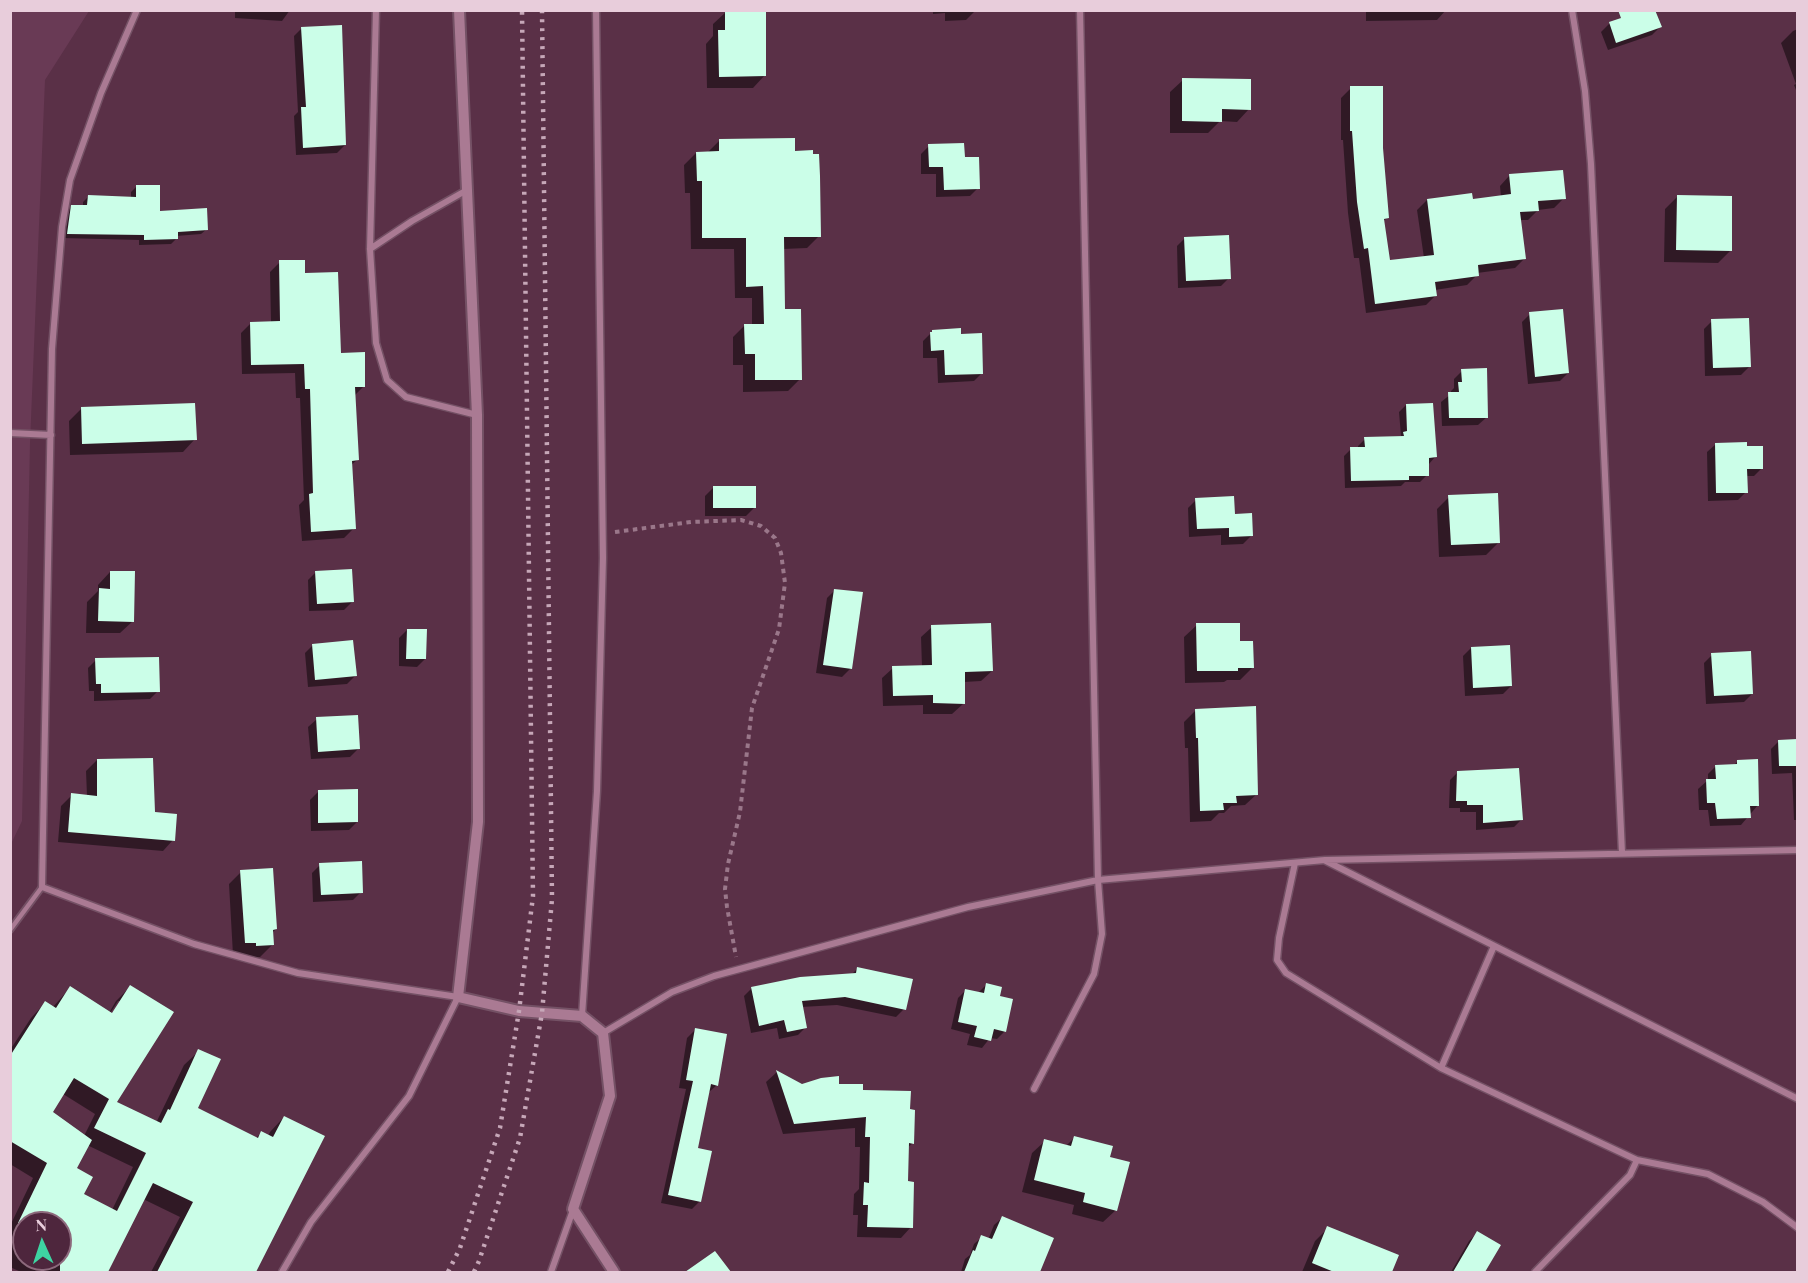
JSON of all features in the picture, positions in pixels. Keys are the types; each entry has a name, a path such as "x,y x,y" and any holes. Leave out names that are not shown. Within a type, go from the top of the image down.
{"street":[{"path":"137,10 101,93 70,180 62,227 52,349 42,886 194,945 298,973 458,997 519,1011 582,1016 603,1033 610,1096 551,1272"},
{"path":"376,10 370,249 376,343 387,380 406,397 477,415"},
{"path":"282,1272 311,1222 409,1096 458,997 478,822 477,415 459,10"},
{"path":"582,1016 597,791 602,533 596,10"},
{"path":"1034,1089 1094,974 1102,934 1098,880 1080,10"},
{"path":"1572,10 1585,92 1591,164 1622,853"},
{"path":"370,249 412,221 467,190"},
{"path":"10,433 51,435"},
{"path":"603,1033 672,992 738,970 968,907 1098,880 1325,860 1797,850"},
{"path":"1325,860 1797,1100"},
{"path":"1295,863 1279,938 1277,960 1286,974 1441,1068 1637,1160 1708,1174 1763,1202 1797,1228"},
{"path":"1441,1068 1494,946"},
{"path":"1535,1272 1630,1175 1637,1160"},
{"path":"573,1209 614,1272"}],"lane":[{"path":"10,930 42,886"}],"path":[{"path":"602,533 691,522 741,520 761,526 775,538 781,553 785,583 779,629 752,708 740,812 728,864 725,889 738,970"}],"shaded area":[{"path":"11,11 89,11 45,80 30,443 22,821 11,844"}],"building":[{"path":"725,10 766,10 766,76 719,77 718,30 725,30"},
{"path":"1618,10 1655,10 1662,27 1616,43 1609,22 1621,18"},
{"path":"342,25 346,145 303,148 301,107 306,107 301,27"},
{"path":"1182,78 1251,79 1251,110 1222,109 1222,122 1182,121"},
{"path":"1350,86 1383,86 1383,148 1389,218 1384,219 1390,260 1434,255 1427,199 1472,193 1473,199 1511,194 1509,174 1563,170 1566,199 1538,201 1539,211 1520,212 1526,259 1478,265 1479,276 1435,282 1437,296 1375,304 1368,248 1364,249 1357,202 1352,131 1350,131"},
{"path":"795,138 795,151 813,150 813,154 819,154 820,176 821,237 784,237 785,309 801,309 802,380 755,380 755,354 745,354 744,324 764,324 763,286 746,287 746,238 702,238 702,181 697,181 696,152 719,151 719,139"},
{"path":"964,143 965,157 979,157 980,189 944,190 943,167 929,167 928,144"},
{"path":"136,185 160,185 160,211 207,208 208,230 178,232 178,239 144,240 144,235 67,234 71,205 87,205 88,195 136,197"},
{"path":"1677,195 1732,196 1732,251 1676,250"},
{"path":"1229,235 1231,279 1186,281 1184,237"},
{"path":"279,260 305,260 305,273 338,272 341,353 365,352 365,387 355,387 359,460 352,461 356,529 311,532 309,494 313,493 310,389 305,389 304,364 251,365 250,322 280,321"},
{"path":"1563,309 1569,373 1535,377 1529,312"},
{"path":"1749,318 1751,367 1713,368 1711,319"},
{"path":"961,328 961,334 982,333 983,374 945,375 944,350 931,351 930,332 932,330"},
{"path":"1487,368 1488,418 1449,418 1448,392 1459,392 1458,382 1462,382 1461,369"},
{"path":"195,403 197,440 82,444 81,407"},
{"path":"1433,403 1437,457 1429,458 1429,476 1409,476 1409,480 1351,481 1350,447 1365,447 1364,437 1404,436 1403,432 1407,431 1406,404"},
{"path":"1747,442 1747,446 1763,446 1763,469 1747,469 1748,493 1716,493 1715,443"},
{"path":"713,486 756,486 756,508 713,508"},
{"path":"1498,493 1500,543 1451,545 1448,495"},
{"path":"1234,496 1235,514 1252,513 1253,536 1229,537 1229,528 1197,529 1195,498"},
{"path":"352,569 354,602 317,604 315,571"},
{"path":"110,571 135,571 134,622 98,621 99,588 110,589"},
{"path":"834,589 863,592 852,669 823,665"},
{"path":"991,623 993,671 965,672 965,704 933,703 933,695 893,696 892,666 932,665 931,625"},
{"path":"1196,623 1240,623 1240,641 1253,641 1254,668 1238,668 1238,671 1197,671"},
{"path":"407,629 427,629 426,659 406,659"},
{"path":"353,640 357,676 315,680 312,644"},
{"path":"1510,645 1512,686 1473,688 1471,647"},
{"path":"1751,651 1753,694 1714,696 1711,653"},
{"path":"159,657 160,692 101,693 101,684 96,684 95,658"},
{"path":"1256,706 1258,795 1236,796 1237,803 1223,803 1224,810 1200,811 1195,709"},
{"path":"358,715 360,749 318,752 316,717"},
{"path":"1797,739 1797,766 1779,766 1778,740"},
{"path":"153,758 155,812 177,814 175,841 68,832 71,793 97,796 97,759"},
{"path":"1758,759 1759,806 1750,806 1751,818 1717,819 1715,803 1707,803 1706,779 1716,779 1715,765 1737,764 1737,760"},
{"path":"1519,768 1523,820 1483,823 1483,805 1467,805 1467,801 1456,801 1457,771"},
{"path":"358,789 358,822 318,823 318,790"},
{"path":"362,861 363,893 321,895 319,863"},
{"path":"273,868 277,929 273,930 274,945 256,946 256,943 245,943 240,870"},
{"path":"857,967 913,979 906,1010 845,997 802,1001 807,1028 787,1032 784,1020 759,1026 751,987 800,977 856,973"},
{"path":"986,983 1002,987 1000,996 1013,999 1006,1032 994,1029 991,1041 974,1037 977,1026 958,1022 965,989 984,993"},
{"path":"130,985 174,1012 117,1102 161,1123 168,1109 170,1110 198,1049 221,1059 198,1108 258,1138 261,1131 273,1137 284,1116 325,1136 256,1272 157,1272 193,1202 153,1183 108,1272 60,1272 72,1271 72,1211 24,1211 47,1163 10,1141 10,1056 45,1001 56,1008 70,986 112,1013","holes":["74,1078 109,1099 94,1128 146,1153 117,1211 84,1194 93,1177 77,1168 92,1140 53,1112"]},
{"path":"695,1028 727,1034 718,1086 711,1084 698,1148 712,1151 701,1202 668,1195 693,1081 686,1080"},
{"path":"776,1070 802,1084 821,1078 839,1076 839,1084 863,1084 863,1090 911,1091 910,1109 915,1110 914,1144 909,1143 908,1181 914,1182 913,1228 867,1227 868,1205 863,1205 864,1182 869,1183 870,1137 865,1137 866,1117 794,1124"},
{"path":"1074,1136 1113,1146 1110,1157 1130,1162 1117,1211 1083,1202 1085,1193 1034,1180 1044,1139 1071,1146"},
{"path":"1002,1216 1054,1238 1040,1272 964,1272 981,1235 992,1239"},
{"path":"1327,1226 1399,1255 1392,1272 1334,1272 1312,1263"},
{"path":"1477,1231 1501,1245 1485,1272 1453,1272"},
{"path":"715,1251 731,1272 685,1272"}],"railway":[{"path":"448,1272 460,1248 500,1128 519,1011 533,896 522,10"},
{"path":"474,1272 520,1138 542,1013 552,899 542,10"}]}
